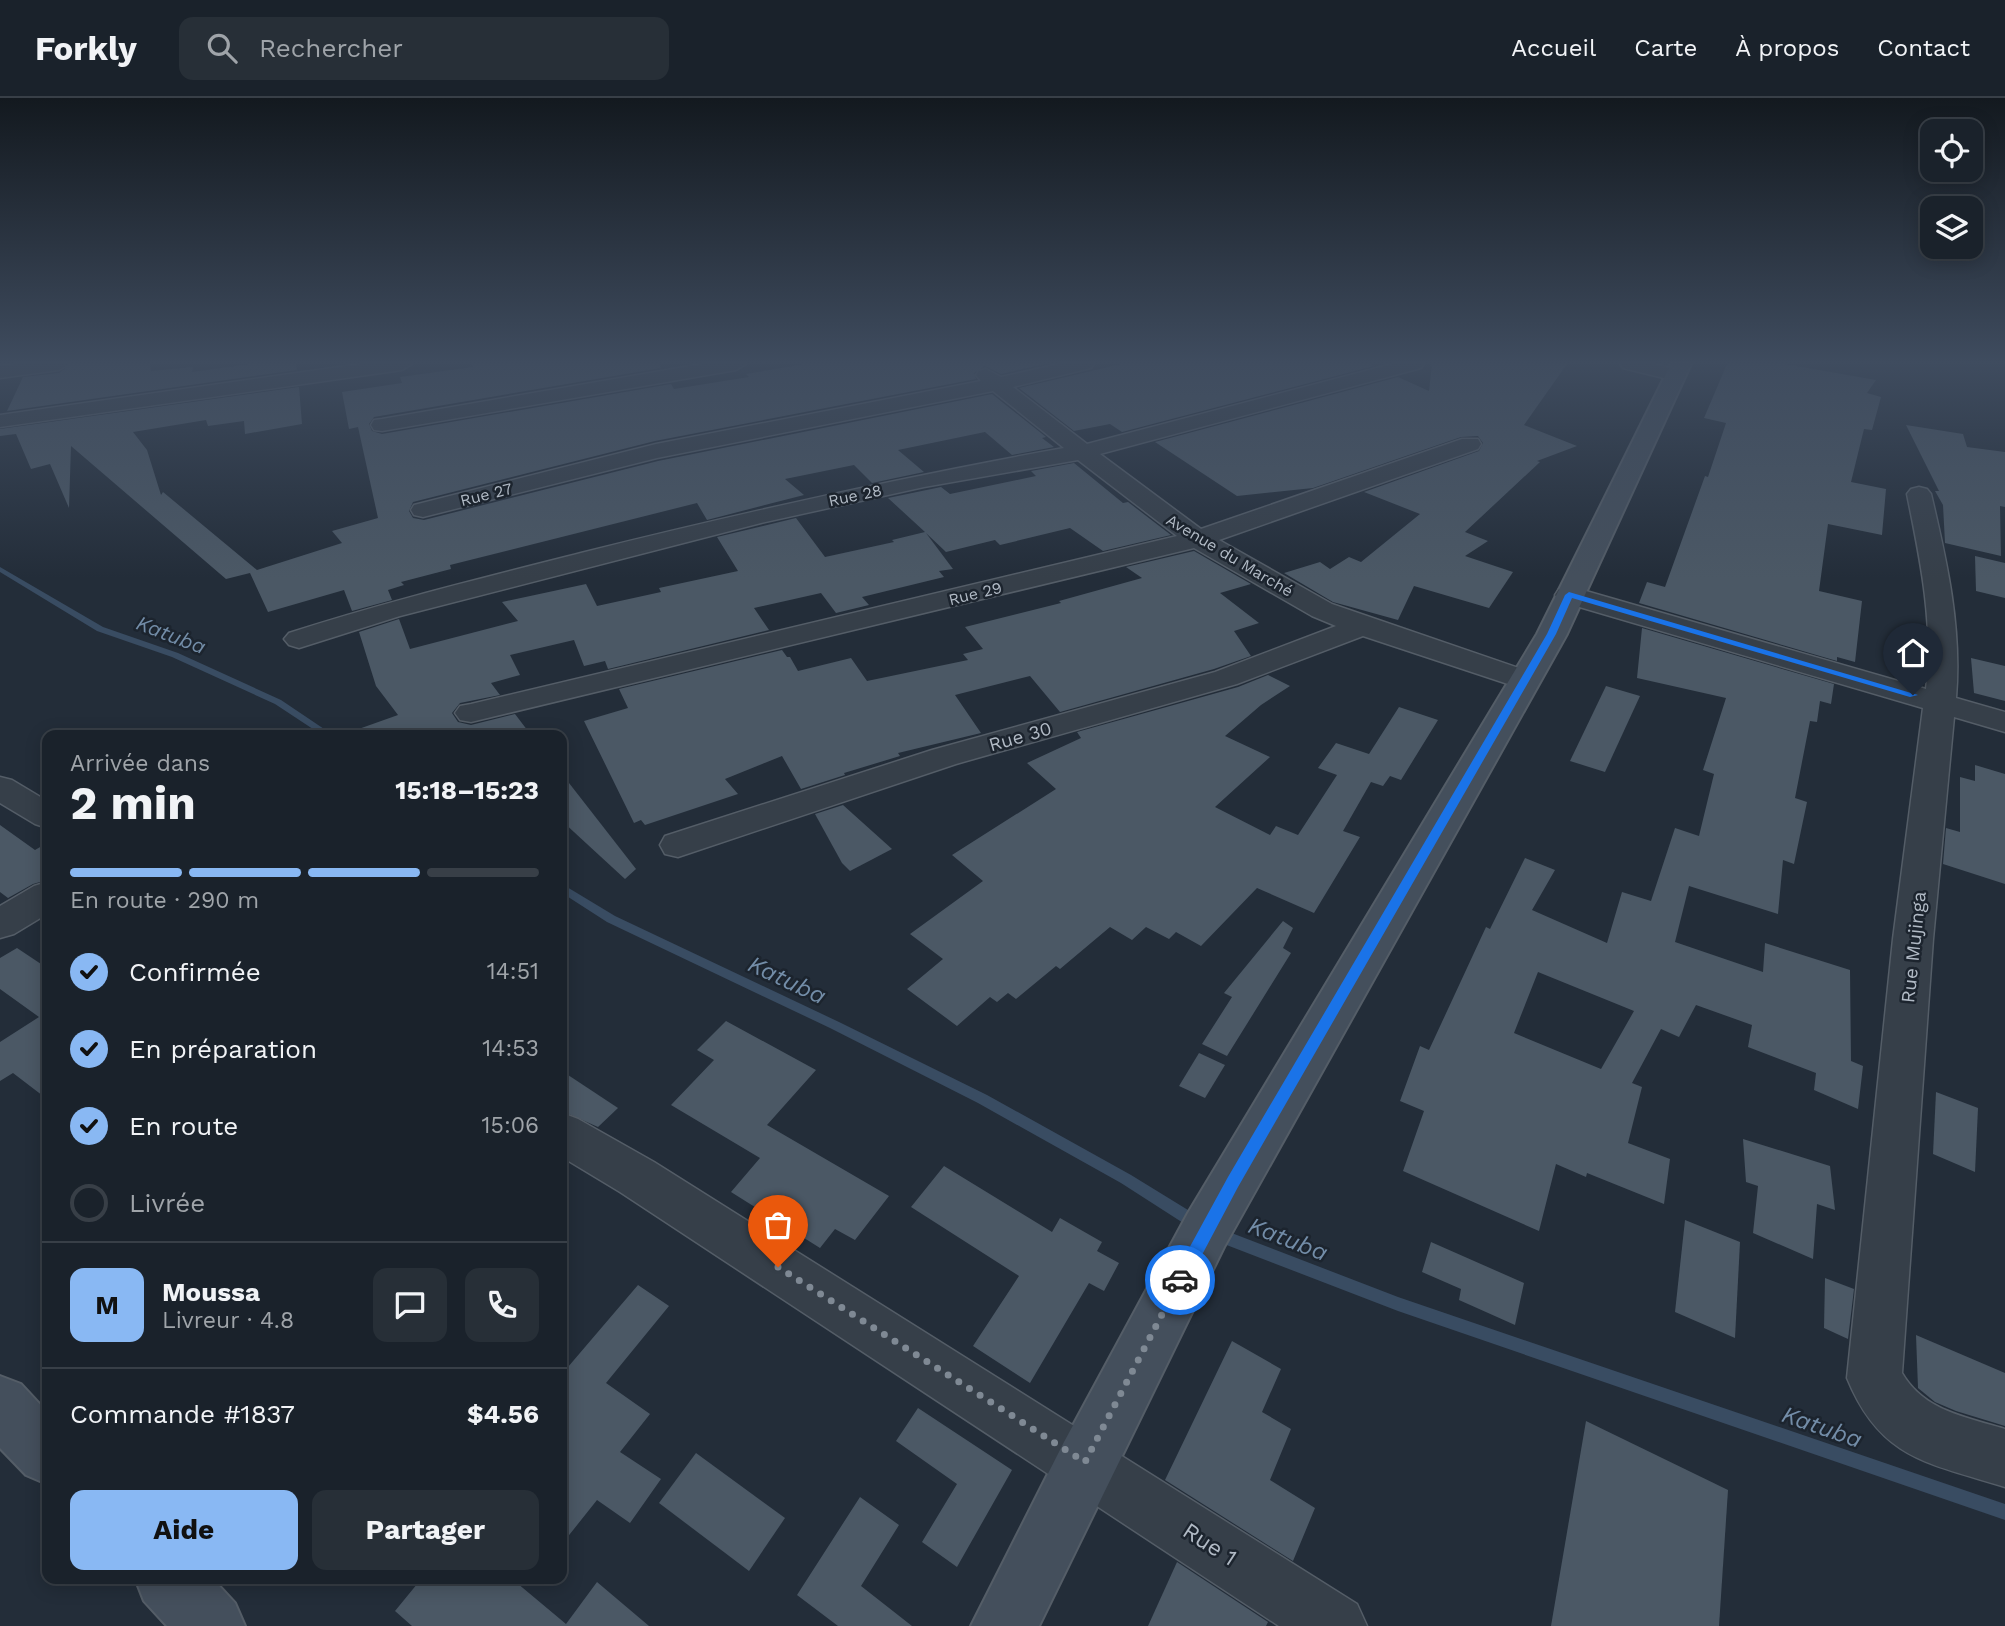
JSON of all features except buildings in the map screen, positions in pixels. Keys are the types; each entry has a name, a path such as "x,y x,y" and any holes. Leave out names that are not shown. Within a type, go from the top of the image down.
{"street":[{"name":"Rue 27","path":"423,510 656,451 736,435"},
{"name":"Avenue du Marché","path":"1062,435 1198,540 1322,610 1525,680"},
{"name":"Rue 28","path":"299,639 390,610 759,516 924,480 1083,452 1146,435"},
{"path":"1004,1626 1085,1462 1220,1206 1552,634 1647,435"},
{"name":"Rue 29","path":"471,713 1198,540 1470,444"},
{"name":"Rue Mujinga","path":"1919,494 1933,557 1944,638 1913,939 1874,1378 1884,1400 1898,1416 1920,1431 2005,1458"},
{"path":"1569,595 2005,722"},
{"name":"Rue 30","path":"678,845 944,757 1226,678 1362,626"},
{"path":"0,788 42,813"},
{"path":"0,924 42,899"},
{"name":"Rue 1","path":"567,1136 637,1177 1085,1462 1335,1626"},
{"path":"0,1405 42,1449"},
{"path":"173,1584 212,1626"}],"waterway":[{"name":"Katuba","path":"0,569 100,629 175,655 278,702 320,730"},
{"name":"Katuba","path":"567,891 611,919 835,1025 982,1099 1126,1179 1196,1223"},
{"name":"Katuba","path":"1216,1234 1398,1304 2005,1512"}],"way so far":[{"path":"778,1267 1085,1462 1180,1280"}],"route":[{"path":"1180,1280 1233,1182 1552,634 1569,595 1913,695"}]}
